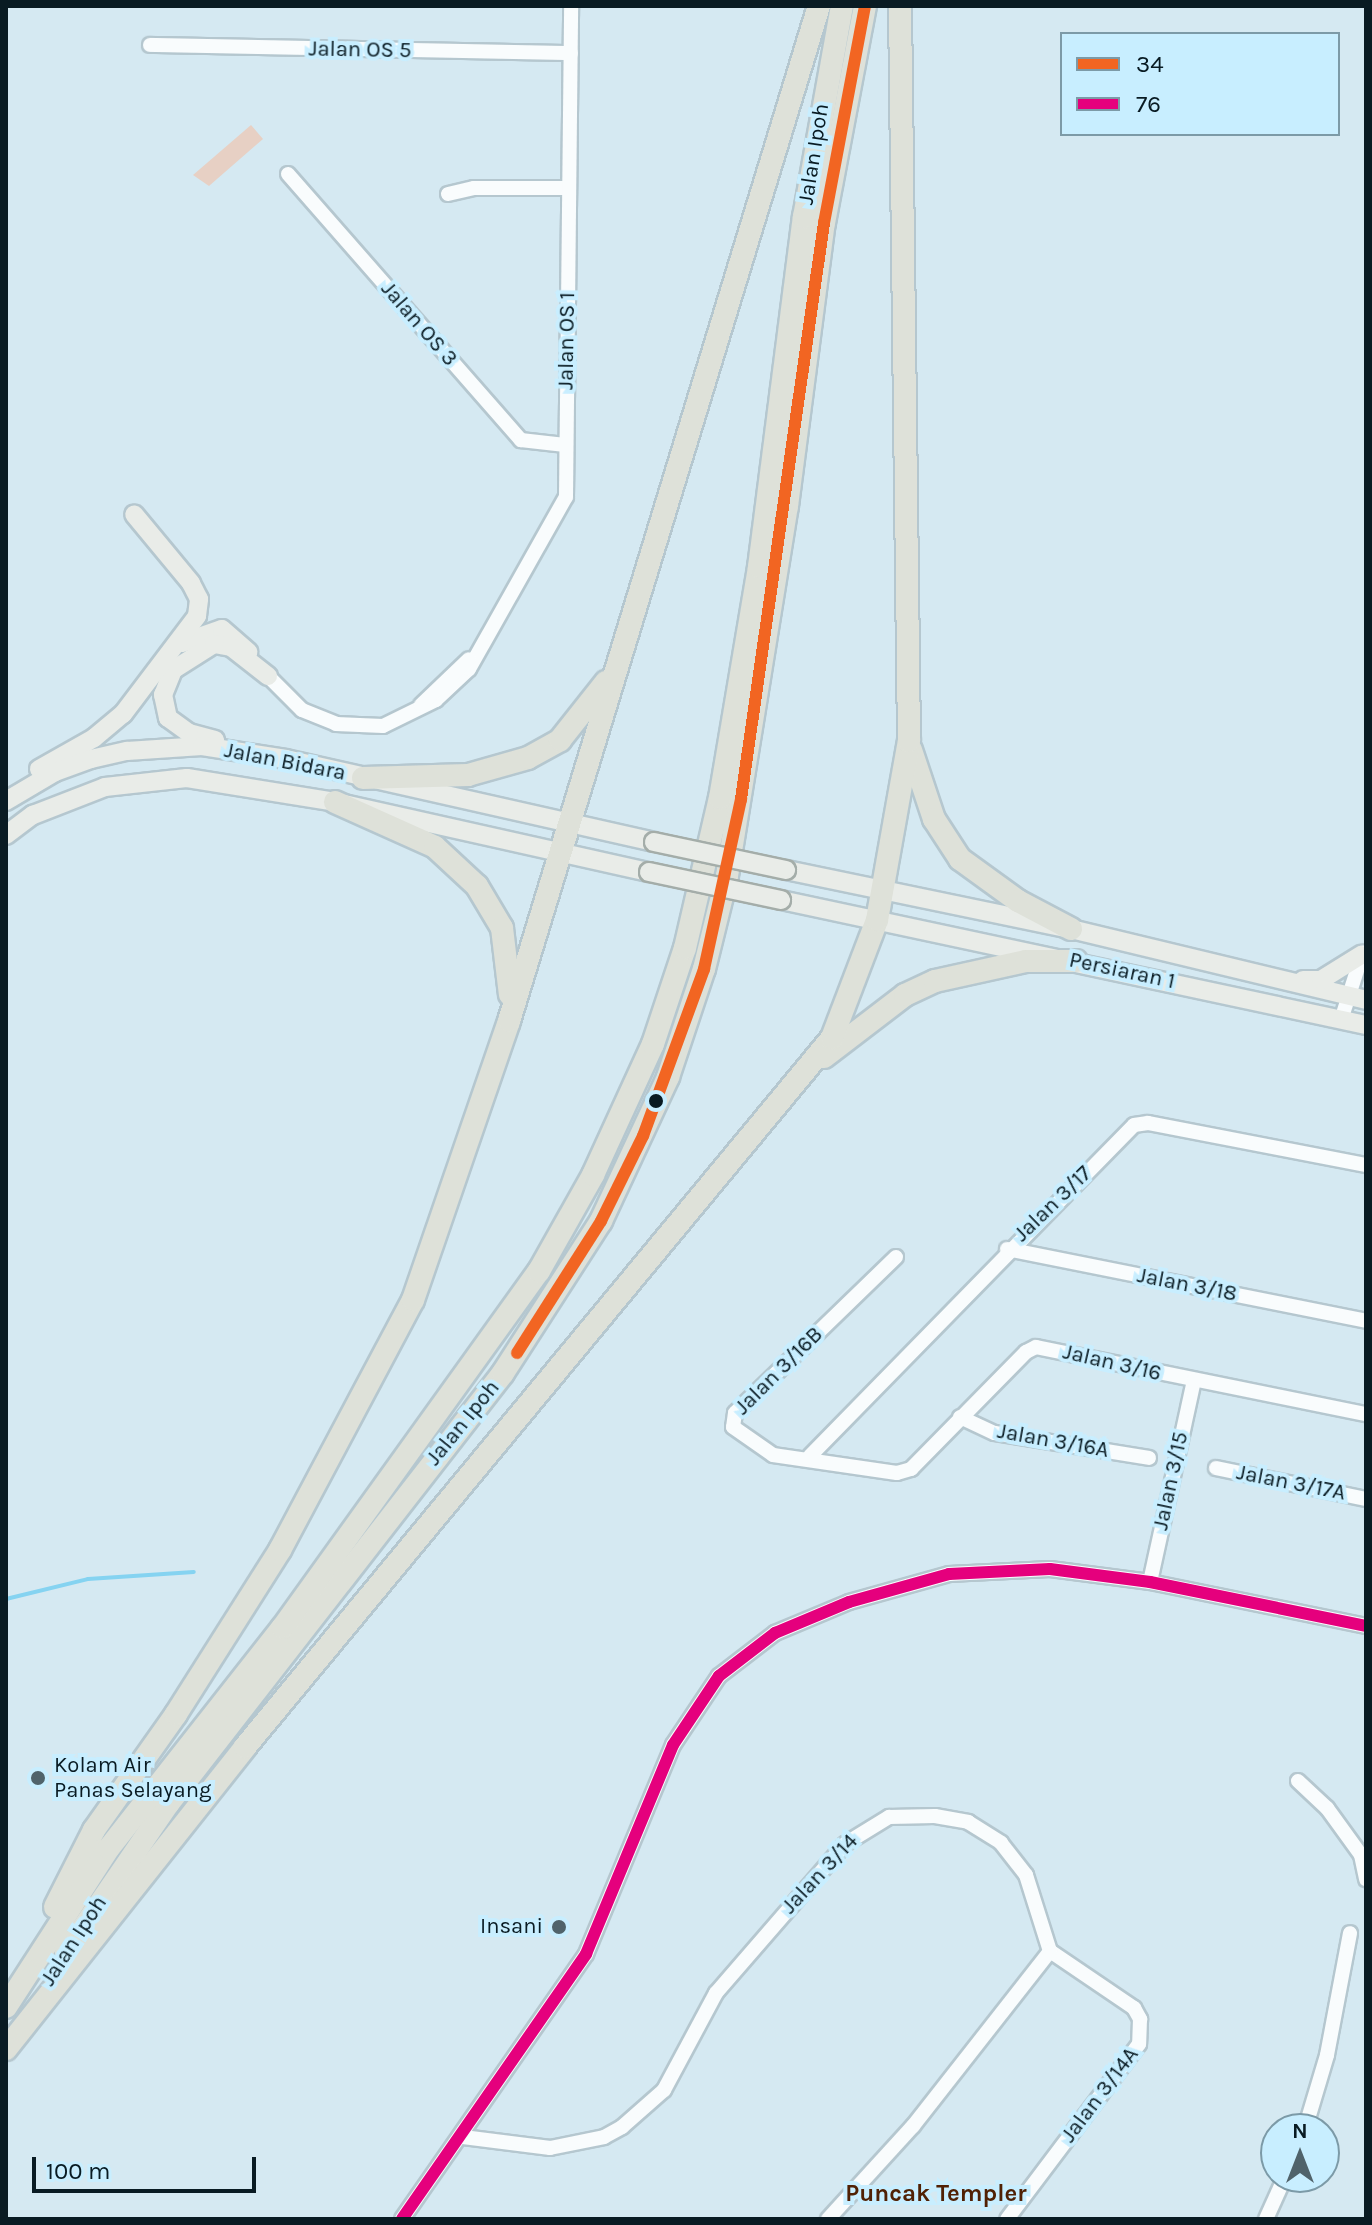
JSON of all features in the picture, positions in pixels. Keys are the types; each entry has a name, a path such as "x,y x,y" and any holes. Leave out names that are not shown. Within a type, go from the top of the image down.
{"highway":[{"path":"28,1970 94,1830 176,1714 280,1550 413,1300 509,1021 642,596 819,6"},
{"name":"Jalan Ipoh","path":"6,2007 109,1848 283,1627 539,1271 593,1175 653,1044 685,948 720,798 759,567 804,217 842,6"},
{"name":"Jalan Ipoh","path":"6,2049 168,1804 512,1360 601,1221 658,1102 704,969 727,876 787,506 824,223 865,6"},
{"path":"6,2049 245,1747 815,1063 832,1038 877,920 909,741 900,6"},
{"path":"363,778 468,775 528,758 560,740 598,697 642,596"},
{"path":"909,741 934,819 960,859 1018,901 1071,929"},
{"path":"335,802 413,834 477,886 506,946 509,1021"},
{"path":"815,1063 905,995 935,981 1026,961 1076,961"}],"main road":[{"path":"6,789 110,727 193,625 199,599 134,514"},
{"path":"169,651 195,634 222,629 232,634 268,676"},
{"path":"268,676 231,647 205,646 173,670 164,704 168,718 189,733 286,759"},
{"name":"Jalan Bidara","path":"6,801 55,772 127,751 202,746 286,759 569,826 786,870"},
{"name":"Jalan Bidara","path":"6,835 62,802 161,778 227,782 335,802 560,855 781,900"},
{"name":"Persiaran 1","path":"786,870 1071,929 1366,1000"},
{"name":"Persiaran 1","path":"781,900 1366,1025"},
{"path":"1284,980 1321,980 1364,952"}],"street":[{"name":"Jalan OS 1","path":"268,676 302,710 336,724 383,726 419,709 455,684 479,653 566,497 571,6"},
{"name":"Jalan OS 5","path":"150,45 571,53"},
{"name":"Jalan OS 3","path":"288,174 521,440 565,445"},
{"path":"448,194 474,188 569,188"},
{"path":"1341,1020 1364,952"},
{"name":"Jalan 3/17","path":"810,1456 1007,1249 1134,1125 1148,1123 1366,1165"},
{"name":"Jalan 3/18","path":"1007,1249 1366,1321"},
{"name":"Jalan 3/16B","path":"810,1456 773,1455 733,1427 731,1419 896,1257"},
{"name":"Jalan 3/16","path":"810,1456 897,1473 911,1469 960,1417 1036,1347 1366,1414"},
{"name":"Jalan 3/15","path":"1150,1582 1194,1380"},
{"name":"Jalan 3/16A","path":"960,1417 995,1433 1149,1458"},
{"name":"Jalan 3/17A","path":"1216,1468 1366,1499"},
{"path":"402,2219 463,2137 586,1954 673,1745 719,1676 775,1633 849,1602 949,1574 1050,1569 1150,1582 1366,1626"},
{"path":"1298,1781 1327,1808 1361,1855 1366,1879"},
{"name":"Jalan 3/14","path":"463,2137 550,2148 604,2137 639,2115 664,2090 716,1993 800,1892 845,1844 889,1817 935,1816 968,1822 1001,1843 1026,1875 1050,1951"},
{"path":"1310,2113 1327,2055 1350,1933"},
{"path":"828,2219 913,2126 1050,1951"},
{"name":"Jalan 3/14A","path":"1007,2219 1143,2033 1134,2008 1050,1951"},
{"path":"1266,2219 1278,2193"}],"shaded area":[{"path":"251,125 263,139 209,186 193,175"}],"waterway":[{"path":"6,1599 88,1579 194,1572"}],"transit line":[{"name":"34","path":"517,1353 601,1221 643,1136 704,969 741,799 824,223 865,6"},
{"name":"76","path":"402,2219 586,1954 673,1745 719,1676 775,1633 849,1602 949,1574 1050,1569 1150,1582 1366,1626"}],"place":[{"name":"Kolam Air Panas Selayang","path":"38,1778"},
{"name":"Insani","path":"559,1927"}],"district":[{"name":"Puncak Templer","path":"936,2194"}]}
